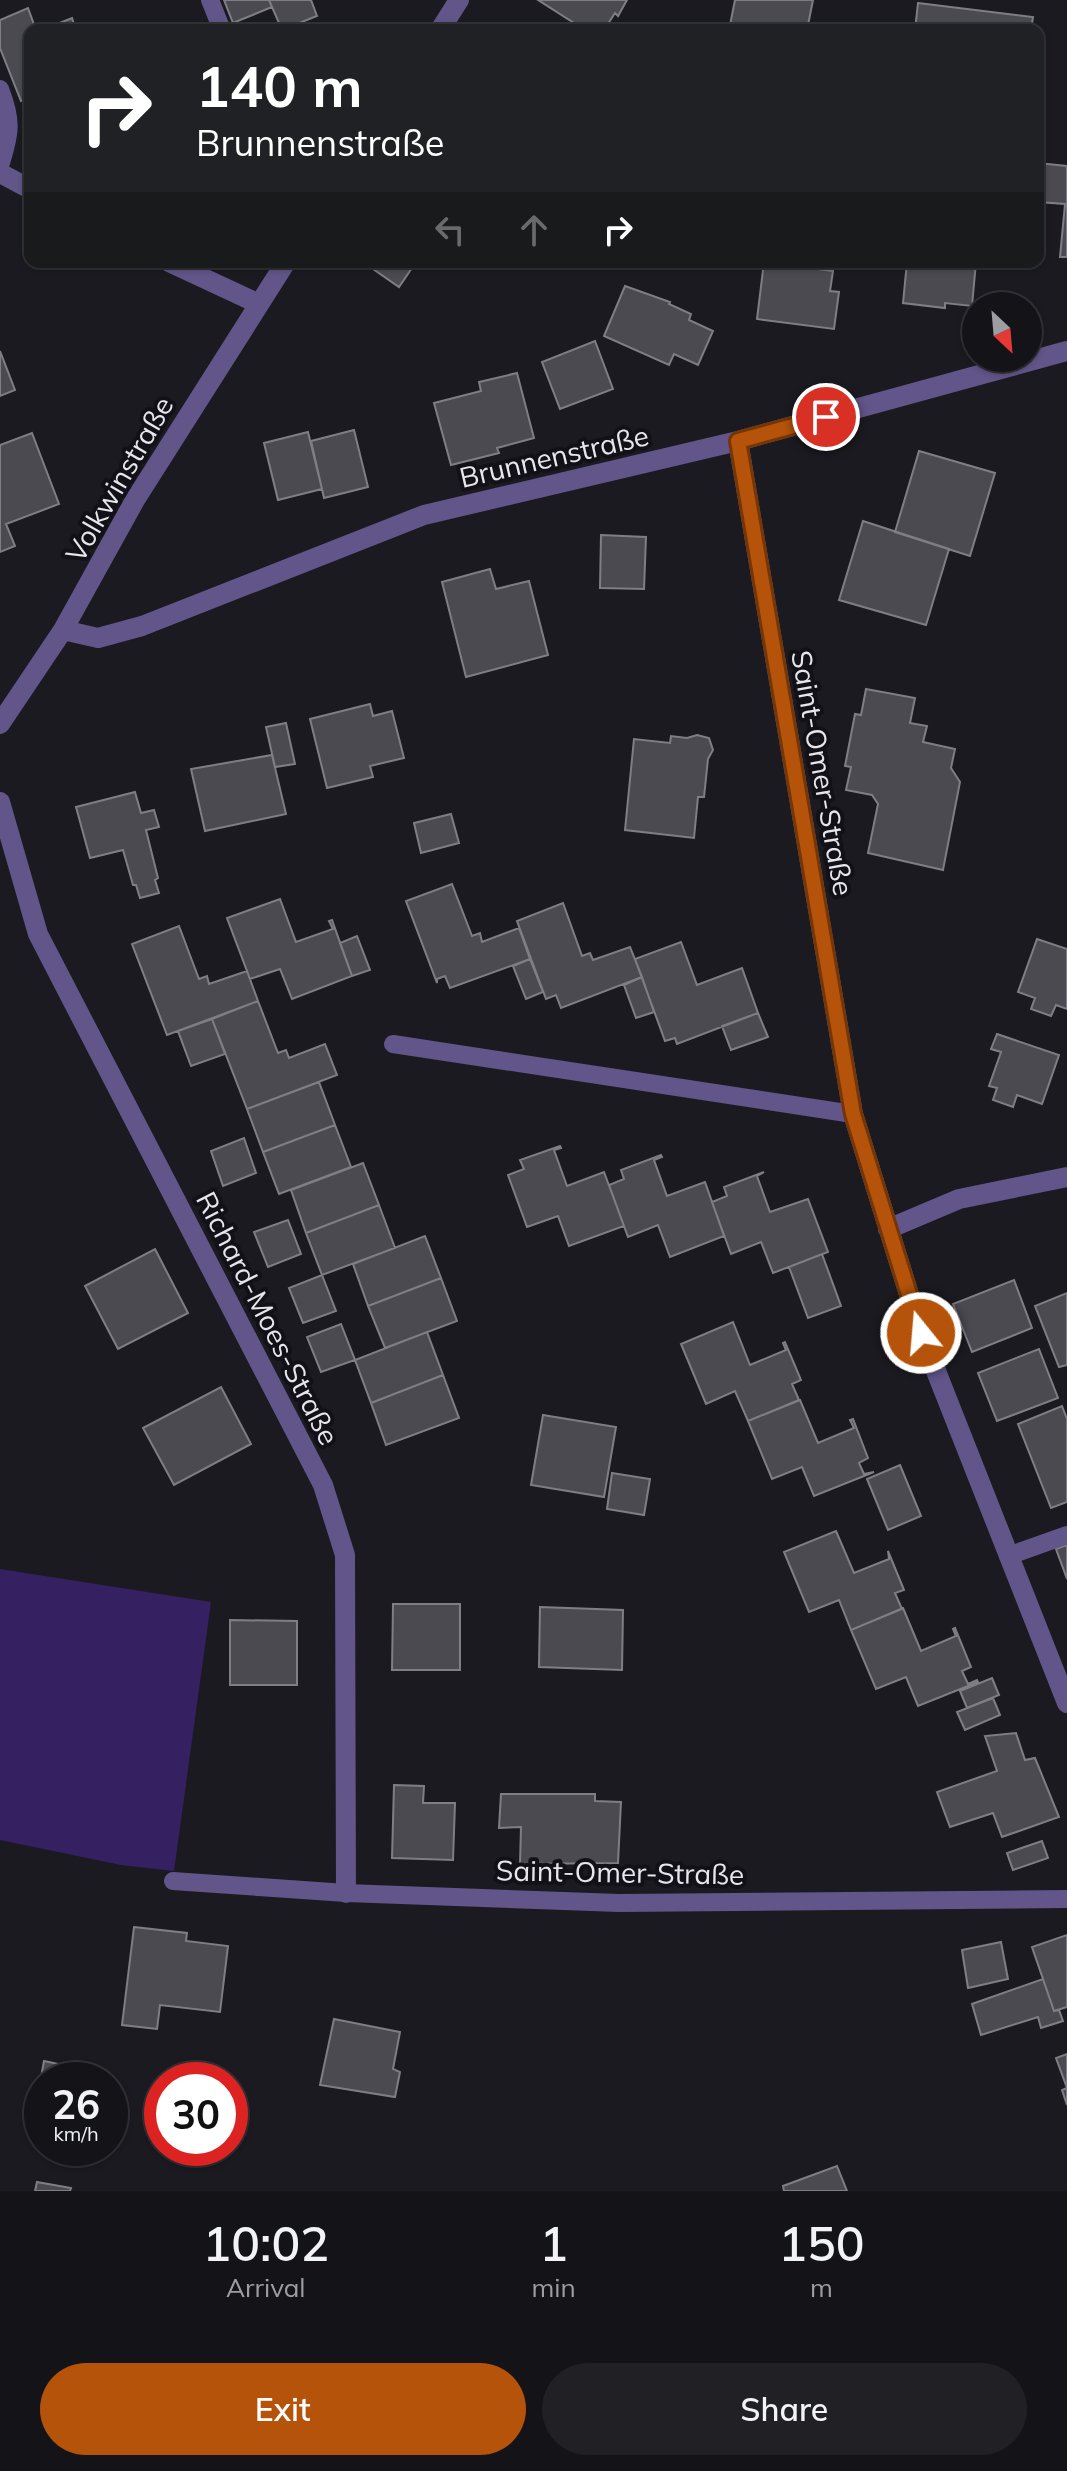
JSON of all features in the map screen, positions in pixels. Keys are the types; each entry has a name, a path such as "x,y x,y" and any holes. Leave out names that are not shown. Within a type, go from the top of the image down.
{"street":[{"path":"444,24 459,0"},
{"path":"0,173 24,186"},
{"path":"182,268 259,304"},
{"name":"Volkwinstraße","path":"0,724 63,630 135,500 282,268"},
{"name":"Brunnenstraße","path":"63,630 98,638 142,626 424,515 738,441 1067,351"},
{"name":"Saint-Omer-Straße","path":"738,441 853,1114 921,1333 1067,1703"},
{"name":"Richard-Moes-Straße","path":"0,802 9,824 38,934 323,1485 345,1555 346,1893"},
{"path":"888,1229 959,1199 1067,1177"}],"lane":[{"path":"210,0 220,24"},
{"path":"0,89 10,133 0,166"},
{"path":"393,1044 853,1114"},
{"path":"1008,1556 1067,1535"},
{"name":"Saint-Omer-Straße","path":"173,1881 346,1893 619,1903 1067,1899"}],"shaded area":[{"path":"0,1569 211,1602 174,1871 121,1865 0,1840"}],"building":[{"path":"224,0 269,0 272,7 233,23"},
{"path":"269,0 311,0 317,16 297,24 279,24"},
{"path":"538,0 627,0 618,16 615,13 608,24 576,24"},
{"path":"735,0 813,0 808,24 730,24"},
{"path":"918,3 1033,17 1032,24 916,24"},
{"path":"28,8 34,24 24,24 24,100 21,101 0,48 0,20"},
{"path":"72,18 74,24 57,24"},
{"path":"1044,164 1067,166 1067,257 1060,257 1065,204 1044,202"},
{"path":"372,268 412,268 399,287"},
{"path":"763,268 833,271 830,291 839,292 834,329 757,319"},
{"path":"906,268 975,268 973,292 962,292 962,305 945,303 945,308 903,303"},
{"path":"625,286 670,302 691,314 689,320 713,331 698,365 674,354 669,365 604,336"},
{"path":"595,341 613,389 560,409 542,362"},
{"path":"0,351 15,390 0,396"},
{"path":"517,373 534,438 497,448 499,453 451,465 434,403 481,391 479,382"},
{"path":"354,430 368,487 324,498 311,441"},
{"path":"308,432 322,489 278,500 264,443"},
{"path":"32,433 59,504 6,524 15,546 0,552 0,445"},
{"path":"919,451 995,473 970,556 895,532"},
{"path":"863,521 949,549 926,625 839,600"},
{"path":"601,535 646,537 644,589 600,588"},
{"path":"490,569 496,589 529,581 548,655 466,677 442,582"},
{"path":"866,689 915,698 910,723 927,726 923,742 955,749 951,768 960,782 943,870 868,853 878,804 872,795 846,790 851,767 845,766 855,714 861,715"},
{"path":"370,704 373,716 392,711 404,758 370,766 373,777 327,788 310,719"},
{"path":"286,723 295,764 275,767 266,727"},
{"path":"697,735 709,738 713,750 708,759 704,797 698,797 694,838 625,830 634,739 670,743 671,736 687,738"},
{"path":"272,755 286,814 205,831 191,769"},
{"path":"135,792 141,813 154,810 159,827 146,830 159,893 140,898 123,850 90,858 76,807"},
{"path":"451,814 459,843 421,853 414,823"},
{"path":"452,884 472,936 480,933 482,942 519,928 530,959 450,988 445,976 437,979 437,983 406,901"},
{"path":"280,899 296,942 333,929 329,921 332,920 352,976 292,999 280,969 250,979 227,918"},
{"path":"563,903 582,956 590,953 593,960 630,947 642,977 561,1008 556,995 546,999 517,921"},
{"path":"179,926 199,979 207,976 209,984 247,971 258,1001 167,1035 132,944"},
{"path":"357,936 370,970 352,976 340,943"},
{"path":"1037,939 1067,949 1067,1009 1056,1005 1051,1016 1031,1009 1035,998 1018,992"},
{"path":"681,942 697,985 742,968 758,1013 677,1044 675,1038 665,1041 635,959"},
{"path":"530,959 543,992 526,999 513,966"},
{"path":"642,977 654,1012 636,1018 624,985"},
{"path":"258,1001 278,1053 286,1050 289,1058 325,1044 337,1075 247,1109 212,1019"},
{"path":"758,1013 768,1037 731,1050 722,1026"},
{"path":"212,1019 225,1054 191,1066 178,1031"},
{"path":"997,1034 1059,1055 1042,1104 1017,1095 1013,1107 993,1100 997,1088 989,1086 1001,1052 991,1049"},
{"path":"319,1082 335,1125 263,1152 247,1109"},
{"path":"335,1125 351,1167 279,1194 263,1152"},
{"path":"244,1138 256,1173 223,1186 211,1151"},
{"path":"560,1146 554,1150 567,1186 604,1172 624,1226 569,1246 558,1216 527,1227 508,1175 524,1169 520,1160"},
{"path":"661,1155 654,1160 667,1196 705,1182 724,1236 670,1257 658,1225 628,1237 609,1185 624,1179 621,1170"},
{"path":"363,1163 379,1205 306,1233 291,1190"},
{"path":"764,1172 757,1176 770,1212 808,1199 828,1252 773,1273 761,1242 731,1254 712,1202 727,1196 724,1187"},
{"path":"379,1205 395,1248 322,1275 306,1233"},
{"path":"288,1220 301,1254 268,1267 254,1232"},
{"path":"425,1236 441,1278 368,1306 353,1264"},
{"path":"155,1249 188,1313 118,1349 85,1286"},
{"path":"822,1254 841,1306 808,1318 789,1267"},
{"path":"322,1275 336,1311 303,1323 289,1288"},
{"path":"441,1278 457,1321 385,1348 368,1306"},
{"path":"1014,1280 1032,1328 972,1352 953,1304"},
{"path":"1067,1293 1067,1365 1059,1367 1035,1306"},
{"path":"733,1322 750,1365 786,1350 785,1342 801,1380 792,1384 799,1400 748,1421 735,1391 706,1404 681,1344"},
{"path":"341,1324 355,1360 321,1372 307,1337"},
{"path":"427,1332 443,1375 371,1403 355,1360"},
{"path":"1039,1349 1058,1398 997,1421 978,1373"},
{"path":"443,1375 459,1418 386,1445 371,1403"},
{"path":"221,1387 251,1444 174,1485 143,1428"},
{"path":"800,1400 818,1443 854,1428 850,1420 853,1419 868,1458 859,1463 864,1474 874,1472 814,1496 802,1467 772,1479 748,1421"},
{"path":"1062,1406 1067,1419 1067,1502 1051,1508 1018,1424"},
{"path":"543,1415 616,1427 604,1497 531,1485"},
{"path":"900,1465 921,1516 888,1530 867,1479"},
{"path":"612,1473 650,1479 644,1515 607,1509"},
{"path":"836,1531 854,1573 889,1559 888,1551 904,1590 895,1593 902,1609 851,1630 839,1600 809,1612 784,1552"},
{"path":"1067,1545 1067,1579 1056,1549"},
{"path":"393,1604 460,1604 460,1670 392,1670"},
{"path":"540,1607 623,1610 622,1670 539,1667"},
{"path":"903,1608 921,1651 956,1636 955,1628 971,1667 962,1671 968,1684 978,1682 918,1706 906,1677 876,1689 851,1630"},
{"path":"230,1620 297,1621 297,1685 230,1685"},
{"path":"992,1678 999,1695 967,1708 960,1691"},
{"path":"993,1698 1000,1715 965,1730 957,1712"},
{"path":"1016,1733 1025,1760 1035,1758 1059,1817 1002,1837 993,1813 950,1827 937,1792 997,1771 985,1736"},
{"path":"394,1785 424,1786 423,1803 455,1803 453,1860 392,1858"},
{"path":"501,1794 595,1794 595,1801 621,1802 618,1863 520,1864 521,1827 499,1828"},
{"path":"1042,1841 1048,1858 1013,1870 1007,1853"},
{"path":"134,1927 187,1933 186,1941 228,1946 220,2012 160,2005 157,2029 122,2025"},
{"path":"1067,1935 1067,2007 1054,2011 1032,1947"},
{"path":"1001,1942 1008,1979 968,1988 962,1950"},
{"path":"1043,1979 1054,2011 1059,2010 1063,2021 1041,2028 1038,2017 981,2035 972,2004"},
{"path":"334,2019 400,2032 393,2069 400,2072 395,2097 320,2085"},
{"path":"1067,2054 1067,2088 1056,2058"},
{"path":"1067,2088 1067,2105 1062,2090"},
{"path":"837,2166 847,2191 784,2191 783,2186"},
{"path":"37,2182 71,2188 70,2191 35,2191"}],"route":[{"path":"826,417 738,441 853,1114 921,1333"}]}
